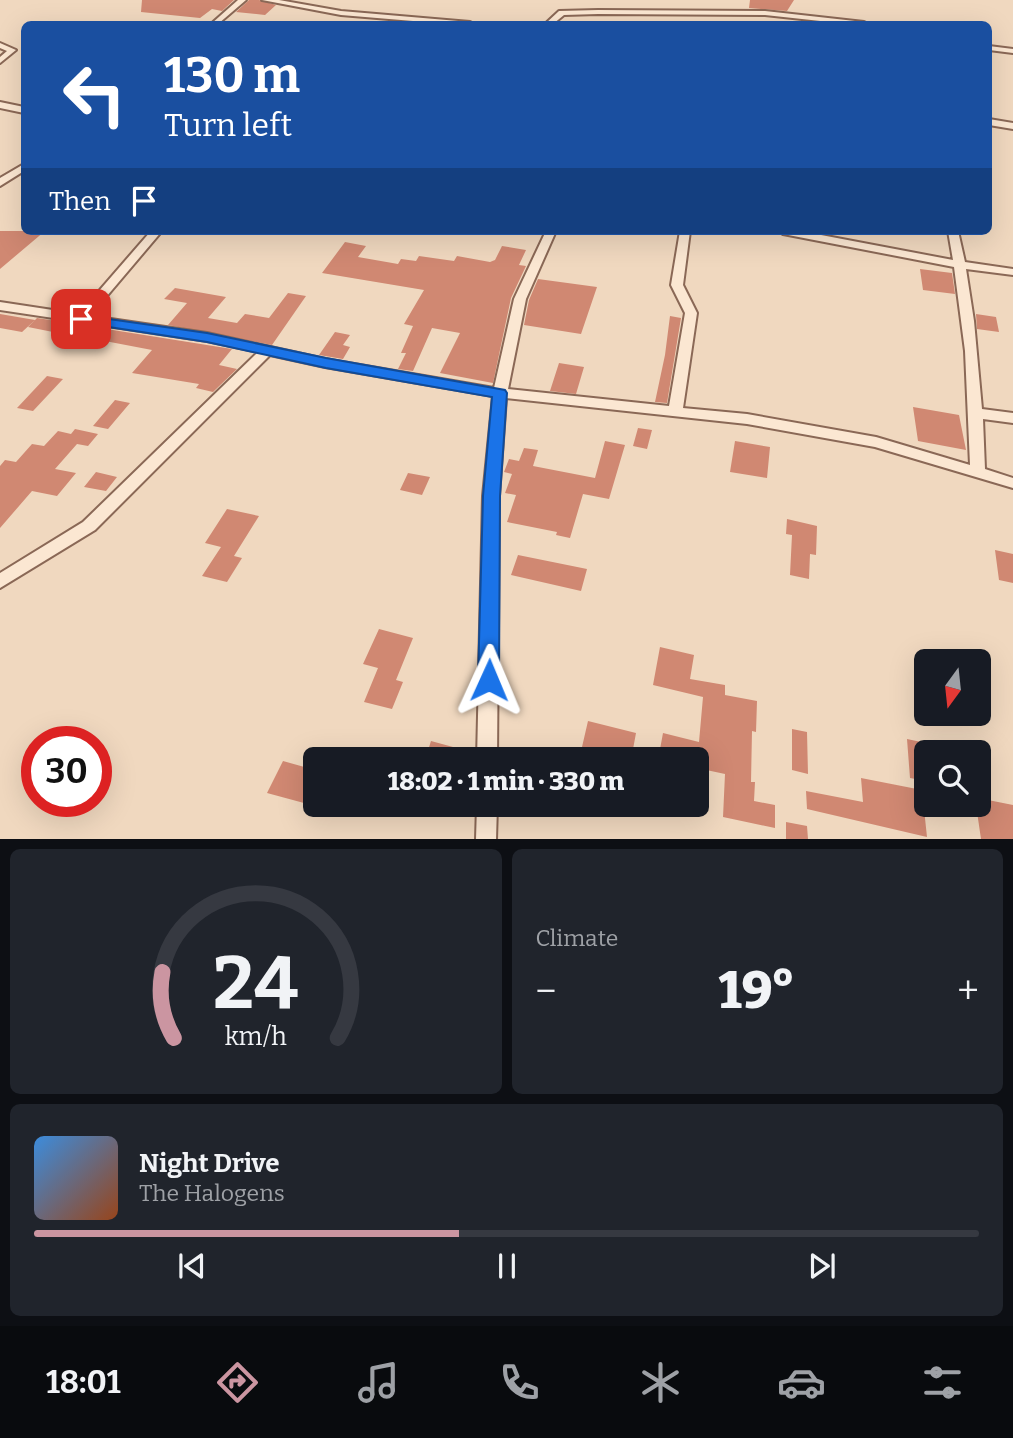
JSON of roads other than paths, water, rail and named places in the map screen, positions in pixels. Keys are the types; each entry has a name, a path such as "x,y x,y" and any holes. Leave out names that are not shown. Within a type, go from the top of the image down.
{"street":[{"path":"218,21 242,0"},
{"path":"266,0 341,13 435,21"},
{"path":"553,21 562,13 569,12 675,9 765,13 837,21"},
{"path":"638,21 641,12"},
{"path":"0,45 12,50 0,61"},
{"path":"992,48 1013,51"},
{"path":"0,105 21,109"},
{"path":"992,122 1013,126"},
{"path":"0,183 21,169"},
{"path":"81,319 154,235"},
{"path":"488,747 491,496 500,393 520,299 549,235"},
{"path":"675,412 691,313 677,285 684,235"},
{"path":"804,235 960,265 1013,272"},
{"path":"954,235 960,265 976,413 978,473"},
{"path":"0,306 207,337 500,393 747,419 876,442 1013,483"},
{"path":"0,581 89,526 268,350"},
{"path":"976,413 1013,418"},
{"path":"486,839 487,817"}]}
